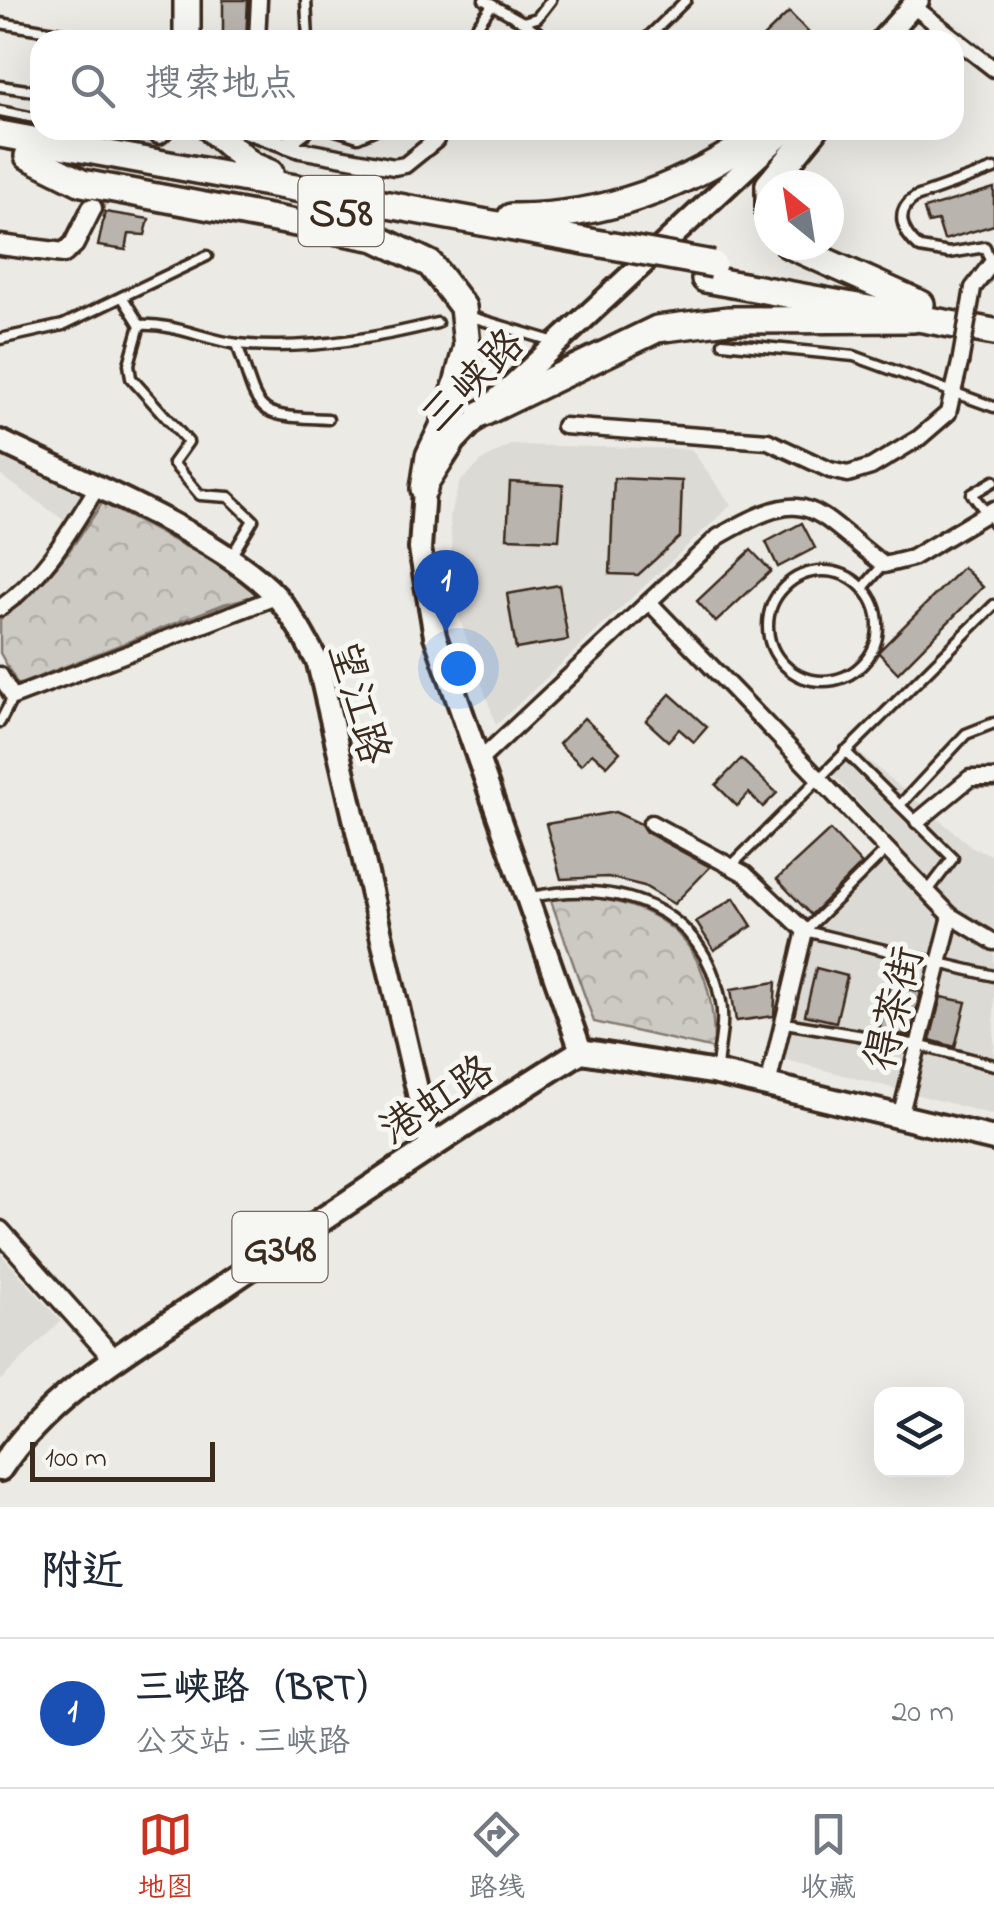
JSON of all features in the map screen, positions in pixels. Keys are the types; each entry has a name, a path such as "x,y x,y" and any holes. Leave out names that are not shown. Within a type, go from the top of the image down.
{"highway":[{"path":"187,0 187,30"},
{"name":"S58","path":"0,134 30,139"},
{"name":"S58","path":"34,140 456,216 583,248"},
{"path":"238,140 251,164 302,187"},
{"path":"456,216 538,216 646,197 700,171 750,140"},
{"path":"781,170 806,140"},
{"name":"S58","path":"0,152 583,248 917,311 994,332"},
{"path":"28,156 82,182 376,238 430,264 463,307 467,346 449,414 429,456 424,489"},
{"path":"818,260 917,311"},
{"path":"481,414 657,329 728,320 804,323 917,311"},
{"name":"S58","path":"917,311 994,316"},
{"path":"580,1051 717,1073 994,1140"},
{"name":"港虹路","path":"0,1468 38,1423 114,1360 430,1145 580,1051"}],"main road":[{"path":"891,30 916,3"},
{"name":"三峡路","path":"580,1051 436,636 420,549 424,489 455,440 481,414 776,140"},
{"name":"望江路","path":"0,440 230,559 276,596 318,663 430,1145"}],"street":[{"path":"178,30 179,0"},
{"path":"257,30 258,0"},
{"path":"916,3 948,30"},
{"path":"964,44 994,69"},
{"path":"238,140 394,167 405,164 436,140"},
{"path":"284,145 291,140"},
{"path":"0,245 64,253 74,244 92,208"},
{"path":"564,426 768,441 830,470 848,474 871,466 919,438 948,413 974,288 992,262"},
{"path":"0,608 22,593 58,550 96,489"},
{"path":"479,761 718,537 761,512 794,503 827,515 884,565 912,558 992,516"},
{"path":"0,598 22,593"},
{"path":"0,675 12,697 276,596"},
{"path":"649,602 951,916 994,942"},
{"path":"918,821 970,778 994,778"},
{"path":"651,823 731,866 784,907 806,931 768,1085"},
{"name":"得茶街","path":"900,1117 951,916"},
{"path":"0,1231 114,1360"}],"lane":[{"path":"306,0 308,30"},
{"path":"523,22 537,18 551,0"},
{"path":"655,30 686,0"},
{"path":"473,30 488,3 535,30"},
{"path":"0,24 37,30"},
{"path":"0,86 30,90"},
{"path":"0,110 30,117"},
{"path":"992,262 986,246 949,252 920,248 903,226 902,213 905,204 916,197 994,169"},
{"path":"0,339 63,325 207,256"},
{"path":"123,298 140,326 128,364 132,378 188,442 172,462 200,495 229,497 253,520 230,559"},
{"path":"475,318 559,344"},
{"path":"140,326 157,324 237,344 308,346 438,323"},
{"path":"723,343 854,356 994,407"},
{"path":"237,344 258,408 270,415 328,419"},
{"path":"992,516 972,494 994,481"},
{"path":"863,588 884,565"},
{"path":"830,571 863,588 878,619 871,653 860,667 846,676 811,680 781,663 767,628 778,593 793,580 830,571"},
{"path":"731,866 994,606"},
{"path":"0,722 12,697"},
{"path":"901,804 966,734 994,723"},
{"path":"846,751 954,858 928,891"},
{"path":"806,931 887,849"},
{"path":"526,898 596,890 630,896 663,911 686,931 706,960 720,999 723,1030 717,1073"},
{"path":"806,931 994,976"},
{"path":"785,1022 918,1045 994,1065"}],"shaded area":[{"path":"510,445 691,449 731,505 496,725 455,605 450,516 460,482 483,460"},
{"path":"0,452 80,495 65,521 0,475"},
{"path":"857,751 972,847 994,856 994,1115 783,1059 810,938 899,846 833,775"},
{"path":"0,1253 61,1321 0,1381"}],"green space":[{"path":"102,503 264,588 265,593 224,604 18,685 0,653 0,619 57,566"},
{"path":"584,897 645,911 685,942 707,988 714,1049 594,1022 550,898"}],"building":[{"path":"223,0 248,0 246,30 223,30"},
{"path":"789,12 806,30 770,30"},
{"path":"994,188 994,225 944,240 938,221 928,223 924,209"},
{"path":"105,212 149,219 145,235 129,234 126,250 98,246"},
{"path":"614,478 682,481 680,537 638,575 610,574"},
{"path":"510,482 563,485 559,540 507,538"},
{"path":"802,523 815,548 778,567 766,542"},
{"path":"751,550 771,571 716,622 697,601"},
{"path":"963,567 983,587 898,673 878,652"},
{"path":"559,585 568,640 516,649 507,594"},
{"path":"670,694 707,727 694,742 679,729 668,741 646,721"},
{"path":"584,718 620,752 607,766 592,753 581,765 559,744"},
{"path":"741,759 777,793 763,807 749,793 737,806 716,785"},
{"path":"615,812 710,867 674,904 644,886 608,877 561,879 546,824"},
{"path":"830,830 862,864 811,915 777,879"},
{"path":"734,898 752,926 714,950 696,922"},
{"path":"816,968 847,976 836,1022 805,1015"},
{"path":"776,982 774,1016 736,1021 731,989"},
{"path":"890,984 921,992 910,1036 879,1031"},
{"path":"941,997 966,1002 955,1047 930,1040"}],"tunnel":[{"path":"92,208 154,140"}],"place":[{"name":"三峡路（BRT）","path":"446,632"}]}
